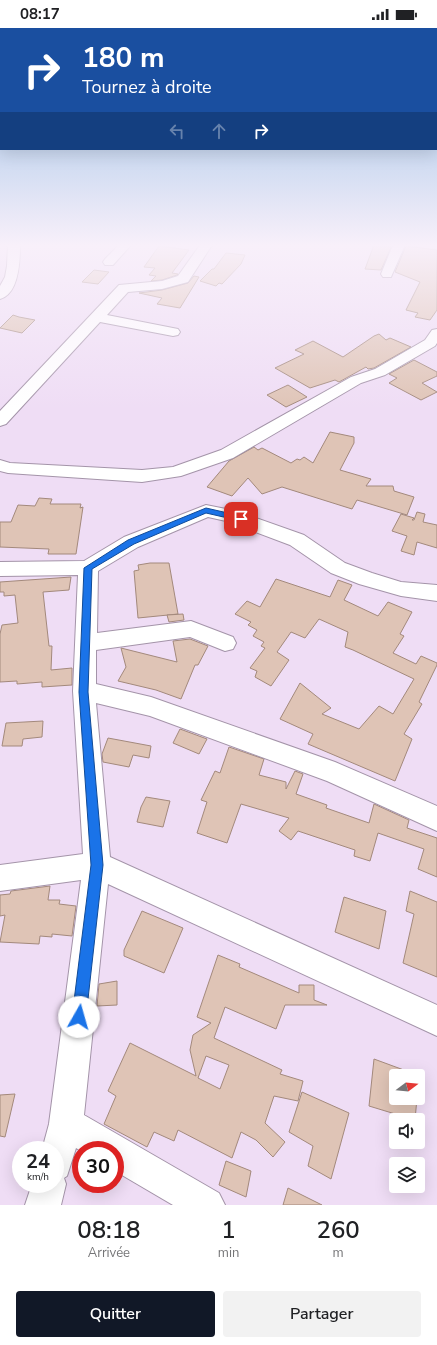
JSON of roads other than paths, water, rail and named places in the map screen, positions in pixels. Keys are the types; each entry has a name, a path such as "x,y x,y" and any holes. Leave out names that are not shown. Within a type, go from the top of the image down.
{"street":[{"path":"0,422 113,300"},
{"path":"98,316 173,332"},
{"path":"0,465 8,468 142,476 175,472 227,454 356,380 380,372 430,343 437,333"},
{"path":"0,569 88,568 131,542 206,510 229,515 297,540 338,568 366,579 401,589 437,593"},
{"path":"61,1141 66,1124 97,865 84,692 88,568"},
{"path":"85,644 191,629 225,643"},
{"path":"84,692 151,707 305,762 335,773 437,819"},
{"path":"0,878 97,865 437,1021"},
{"path":"66,1124 96,1141"},
{"path":"124,1157 207,1205"},
{"path":"43,1205 46,1193"}]}
